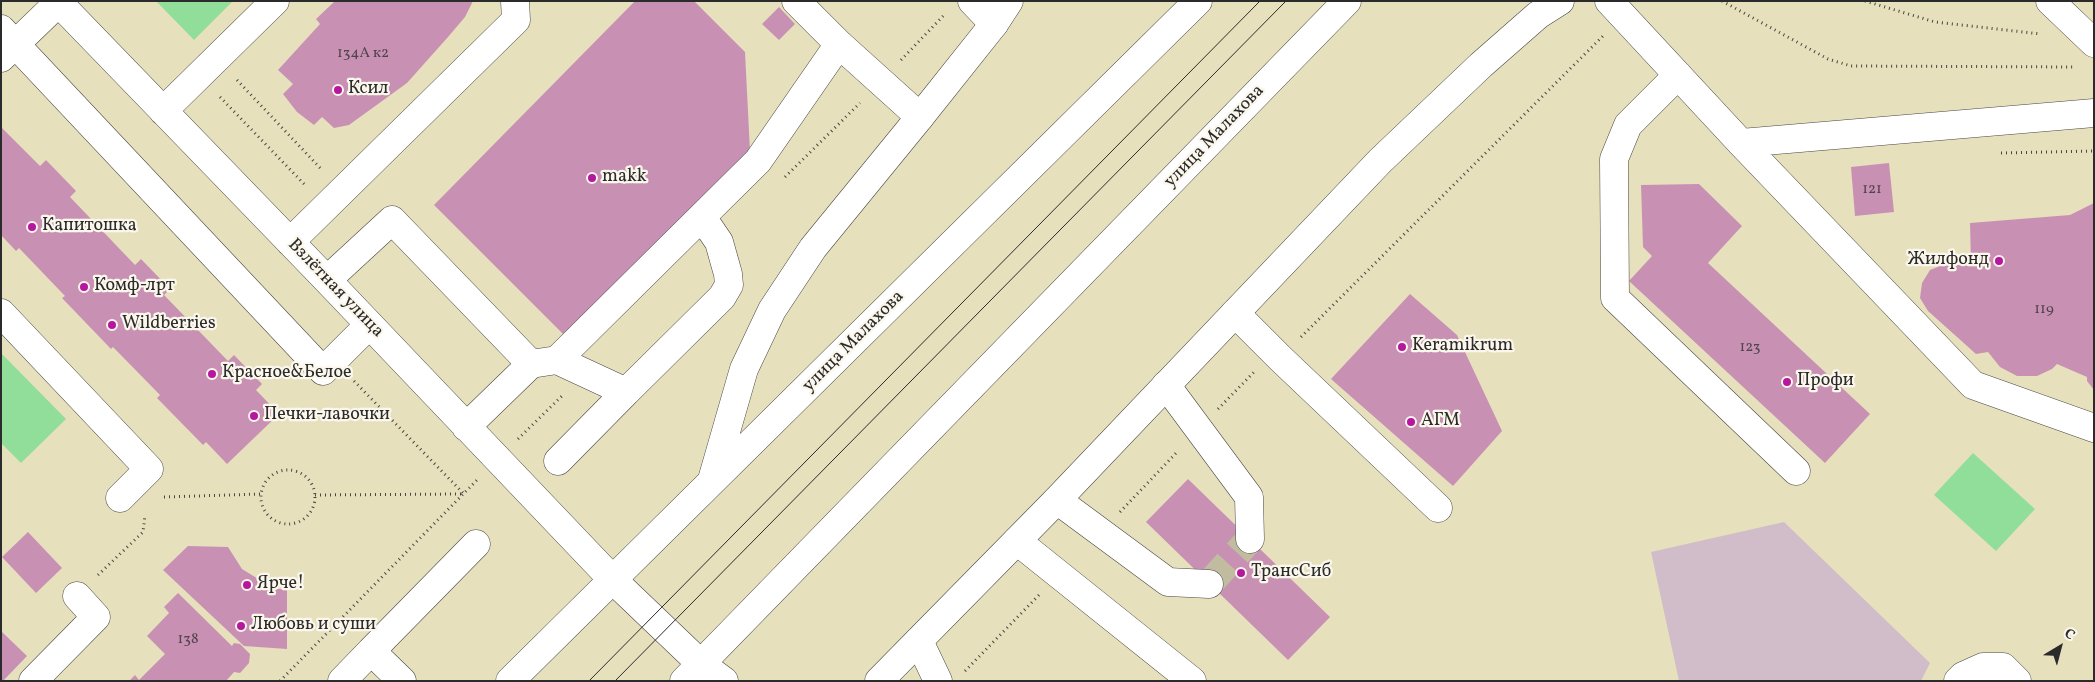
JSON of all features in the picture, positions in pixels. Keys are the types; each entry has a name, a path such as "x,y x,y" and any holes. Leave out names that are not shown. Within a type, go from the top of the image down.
{"main road":[{"path":"163,111 274,1"},
{"path":"290,242 516,20 515,1"},
{"path":"796,1 920,117"},
{"path":"712,483 744,369 772,310 813,248 994,24 1009,1"},
{"name":"улица Малахова","path":"510,681 1198,1"},
{"name":"улица Малахова","path":"692,672 1347,1"},
{"path":"879,681 1057,500 1380,161 1488,58 1538,15 1560,1"},
{"path":"1609,1 1741,143 1973,385 2094,428"},
{"path":"2050,1 2089,55"},
{"path":"57,2 6,44 323,371 369,325"},
{"name":"Взлётная улица","path":"57,2 327,280 612,579 692,672 724,681"},
{"path":"962,5 994,24"},
{"path":"466,427 544,362 702,217 758,161 840,44"},
{"path":"1678,75 1628,125 1614,159 1615,298 1796,471"},
{"path":"1741,143 2094,113"},
{"path":"558,461 722,297 729,285 728,274 719,242 702,217"},
{"path":"327,280 392,220 544,362 626,392"},
{"path":"1,313 149,470 134,493"},
{"path":"1235,313 1438,508"},
{"path":"1166,385 1249,497 1250,539"},
{"path":"1057,500 1168,582 1209,584"},
{"path":"1017,541 1192,681"},
{"path":"342,681 476,544"},
{"path":"33,681 96,617 77,596"},
{"path":"919,641 938,681"},
{"path":"371,651 402,681"},
{"path":"1958,681 1963,676 1983,667 2003,667 2017,681"}],"path":[{"path":"1722,1 1828,59 1851,66 2089,55"},
{"path":"1865,1 1935,22 2044,34"},
{"path":"898,63 962,5"},
{"path":"334,360 464,494"},
{"path":"284,469 302,472 314,486 316,494 311,512 297,523 288,524 279,523 264,512 260,494 268,478 275,472 284,469"},
{"path":"280,681 477,480"},
{"path":"77,596 143,532 134,493 260,494"},
{"path":"316,494 464,494"}],"shaded area":[{"path":"1784,522 1930,663 1921,681 1679,681 1651,552"}],"green space":[{"path":"156,1 233,1 194,40"},
{"path":"1,353 66,419 21,463 1,443"},
{"path":"1973,453 2035,509 1996,551 1934,495"}],"building":[{"path":"335,1 473,1 465,17 407,83 349,125 334,128 322,117 314,125 297,112 283,94 293,84 278,70 320,24 316,19"},
{"name":"makk","path":"635,1 694,1 745,52 750,151 566,337 434,205"},
{"path":"779,7 795,24 779,40 762,24"},
{"path":"1,127 40,166 46,160 76,191 70,197 135,265 141,259 170,289 164,295 228,361 234,355 262,384 256,390 279,414 227,464 206,442 203,445 157,398 160,395 113,347 111,349 62,298 65,296 19,248 16,251 1,235"},
{"path":"1889,163 1894,212 1855,216 1851,167"},
{"path":"1699,184 1742,226 1708,263 1870,414 1825,463 1629,281 1652,256 1643,247 1641,185"},
{"path":"2094,203 2094,390 2087,381 2087,377 2057,364 2052,369 2037,376 2017,376 2000,367 1988,352 1976,354 1928,311 1920,298 1922,283 1930,270 1943,265 1971,265 1970,223 2070,215"},
{"path":"1410,294 1457,335 1502,431 1453,486 1331,379"},
{"path":"1188,479 1330,617 1288,660 1146,522"},
{"path":"28,532 62,568 36,593 2,557"},
{"path":"188,546 228,547 242,569 273,588 287,590 287,649 244,646 163,570"},
{"path":"178,593 232,646 234,643 240,644 250,654 249,663 240,673 234,672 226,681 129,681 135,675 139,680 165,654 147,636 169,613 164,607"},
{"path":"1,631 27,656 3,681 1,681"}],"tunnel":[{"path":"1209,584 1250,539"}],"tram line":[{"path":"589,681 1260,1"},
{"path":"615,681 1286,1"}],"place":[{"name":"Ксил","path":"338,90"},
{"name":"makk","path":"592,178"},
{"name":"Капитошка","path":"32,227"},
{"name":"Жилфонд","path":"1999,261"},
{"name":"Комф-лрт","path":"84,287"},
{"name":"Wildberries","path":"112,325"},
{"name":"Keramikrum","path":"1402,347"},
{"name":"Красное&Белое","path":"212,374"},
{"name":"Профи","path":"1787,382"},
{"name":"Печки-лавочки","path":"254,416"},
{"name":"АГМ","path":"1411,422"},
{"name":"ТрансСиб","path":"1241,573"},
{"name":"Ярче!","path":"247,585"},
{"name":"Любовь и суши","path":"241,626"}]}
